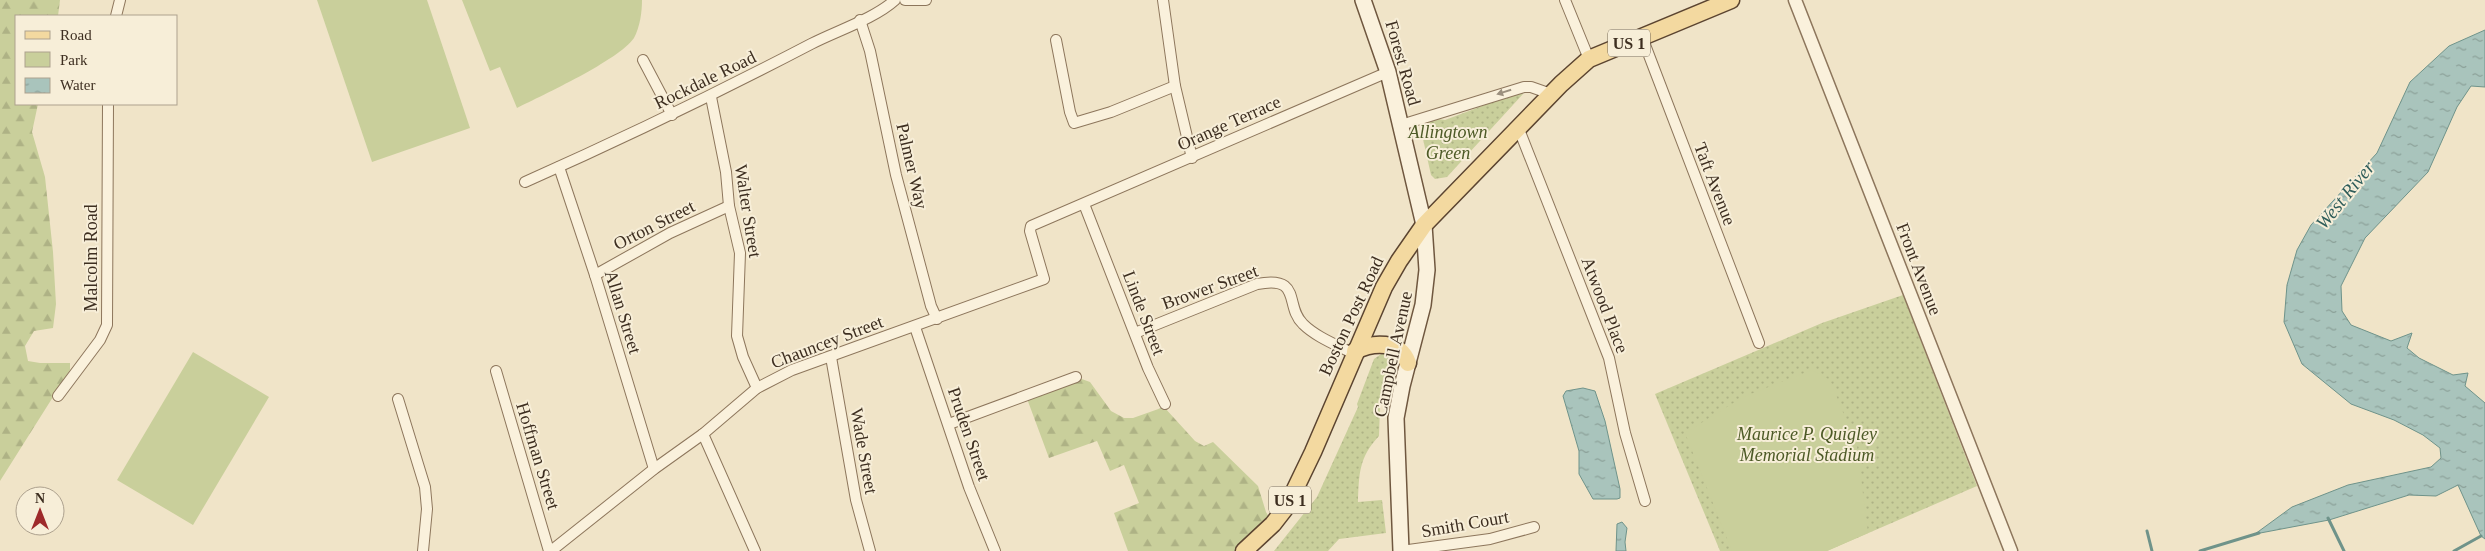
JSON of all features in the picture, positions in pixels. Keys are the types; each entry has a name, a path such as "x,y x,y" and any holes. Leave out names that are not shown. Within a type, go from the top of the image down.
{"main road":[{"name":"Forest Road","path":"1362,0 1388,72 1424,225"},
{"name":"Boston Post Road","path":"1244,551 1273,524 1287,506 1313,452 1354,352 1384,287 1424,225 1518,127 1589,59 1731,0"},
{"name":"Campbell Avenue","path":"1401,551 1396,418 1399,397 1419,325 1425,290 1427,270 1424,225"},
{"path":"1354,352 1370,345 1386,345 1401,352 1408,363"}],"street":[{"path":"116,15 120,0"},
{"name":"Rockdale Road","path":"525,182 711,97 887,7 895,0"},
{"path":"905,0 926,0"},
{"path":"1163,0 1175,86 1192,158"},
{"path":"1565,0 1589,59"},
{"name":"Front Avenue","path":"1794,0 2011,551"},
{"name":"Palmer Way","path":"860,20 870,51 896,175 936,319"},
{"name":"Taft Avenue","path":"1642,38 1759,342"},
{"path":"1056,40 1066,93 1074,122 1111,112 1175,86"},
{"path":"643,60 672,115"},
{"name":"Orange Terrace","path":"1084,204 1192,158 1291,112 1388,72"},
{"path":"1401,125 1524,87 1531,87 1551,94"},
{"name":"Walter Street","path":"711,97 726,172 729,206 740,253 737,336 743,357 757,388"},
{"name":"Malcolm Road","path":"58,396 100,340 107,325 108,105"},
{"name":"Atwood Place","path":"1518,127 1609,358 1625,433 1645,501"},
{"name":"Allan Street","path":"559,167 595,275 654,469"},
{"name":"Chauncey Street","path":"550,551 654,469 703,434 757,388 792,370 1044,279 1030,231 1031,226 1084,204"},
{"name":"Linde Street","path":"1084,204 1165,404"},
{"name":"Orton Street","path":"595,275 670,233 729,206"},
{"name":"Brower Street","path":"1136,333 1257,284 1274,282 1289,291 1298,317 1307,328 1354,352"},
{"name":"Pruden Street","path":"915,327 969,487 995,551"},
{"name":"Wade Street","path":"831,357 856,500 870,551"},
{"name":"Hoffman Street","path":"496,371 550,551"},
{"path":"949,424 1076,377"},
{"path":"398,400 425,487 427,509 423,551"},
{"path":"703,434 755,551"},
{"name":"Smith Court","path":"1401,551 1490,539 1534,527"}],"green space":[{"path":"0,0 60,0 58,15 15,15 15,105 38,105 32,132 45,177 56,304 53,328 34,331 25,346 28,361 70,363 70,370 0,481"},
{"path":"317,0 427,0 470,128 372,162"},
{"path":"462,0 642,0 638,29 634,38 626,47 580,76 517,108 500,67 490,71"},
{"name":"Allingtown Green","path":"1522,91 1523,94 1447,177 1435,179 1431,175 1421,130 1422,124 1438,119 1445,120"},
{"name":"Maurice P. Quigley Memorial Stadium","path":"1903,295 1977,486 1827,551 1720,551 1655,394 1822,323"},
{"path":"193,352 269,397 193,525 117,480"},
{"path":"1384,352 1390,354 1380,406 1379,436 1367,451 1361,466 1358,502 1382,500 1386,533 1339,539 1328,551 1274,551 1317,497 1358,407 1357,404 1374,359"},
{"path":"1812,370 1830,380 1857,447 1868,533 1827,551 1732,551 1685,433 1743,397"},
{"path":"1076,377 1090,382 1111,411 1124,418 1133,418 1164,407 1195,441 1204,446 1213,442 1258,486 1266,512 1273,524 1244,551 1128,551 1114,513 1139,503 1124,465 1110,471 1097,441 1049,458 1026,396"}],"water":[{"name":"West River","path":"2485,30 2485,87 2471,86 2457,107 2428,172 2365,238 2341,286 2342,311 2351,325 2391,341 2412,333 2407,348 2419,358 2453,375 2468,373 2465,386 2485,403 2485,539 2481,536 2458,485 2436,496 2409,495 2329,520 2255,534 2292,507 2348,485 2431,467 2441,458 2440,448 2423,435 2394,420 2351,404 2302,364 2284,322 2287,285 2297,250 2311,225 2377,153 2410,82 2449,46"},
{"path":"1583,388 1595,391 1605,421 1620,489 1620,498 1617,499 1593,499 1579,474 1579,451 1563,396 1566,391"},
{"path":"1622,522 1627,528 1626,551 1616,551 1617,524"}],"waterway":[{"path":"2328,518 2344,551"},
{"path":"2147,531 2152,551"},
{"path":"2200,551 2259,533"},
{"path":"2454,551 2481,536"}]}
